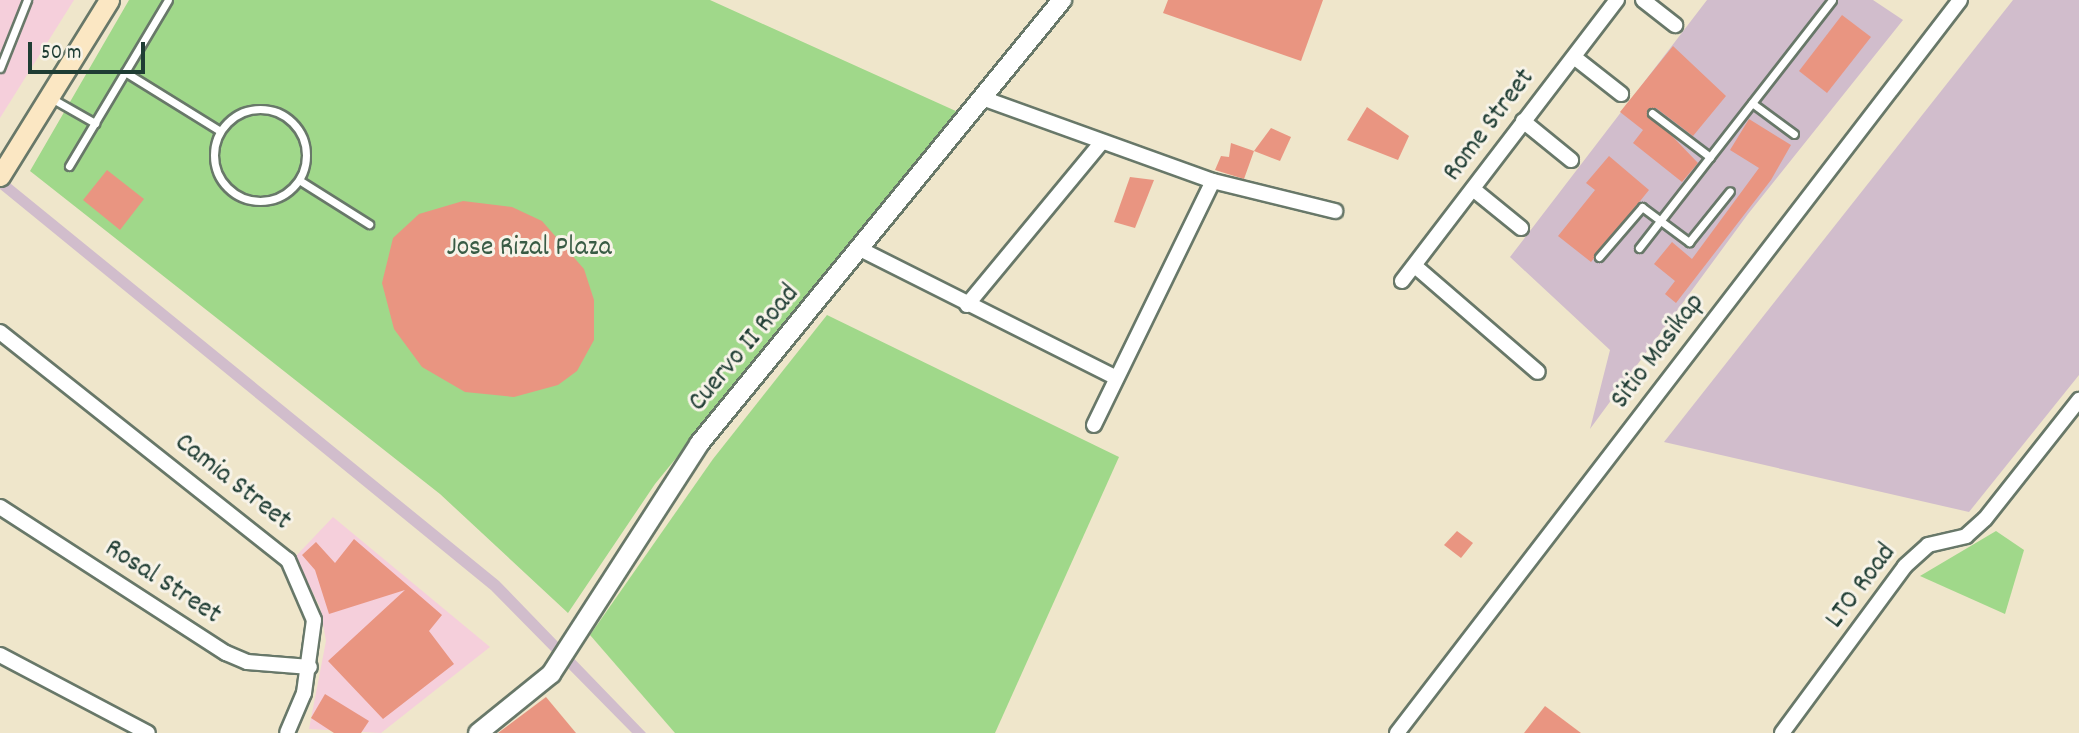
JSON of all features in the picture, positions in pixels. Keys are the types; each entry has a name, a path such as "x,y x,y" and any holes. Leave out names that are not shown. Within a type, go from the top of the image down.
{"main road":[{"path":"0,176 109,0"}],"street":[{"name":"Cuervo II Road","path":"478,733 551,674 699,444 862,250 1062,0"},
{"name":"Rome Street","path":"1402,281 1617,0"},
{"path":"1643,0 1675,25"},
{"name":"Sitio Masikap","path":"1397,733 1960,0"},
{"path":"1574,57 1621,94"},
{"path":"985,99 1101,143 1213,181 1335,211"},
{"path":"1523,121 1570,160"},
{"path":"967,305 1101,143"},
{"path":"1094,425 1115,377 1213,181"},
{"path":"1473,189 1521,228"},
{"path":"862,250 1115,377"},
{"path":"1415,266 1538,372"},
{"name":"Camia Street","path":"0,332 288,560 310,600 310,667 287,733"},
{"name":"LTO Road","path":"1782,733 1905,566 1928,545 1966,536 1985,519 2079,400"},
{"name":"Rosal Street","path":"0,507 226,653 310,667"},
{"path":"0,655 148,733"}],"lane":[{"path":"0,68 27,0"},
{"path":"1639,248 1832,0"},
{"path":"69,166 166,1"},
{"path":"125,72 220,131"},
{"path":"50,98 95,123"},
{"path":"1752,103 1794,134"},
{"path":"246,110 278,111 304,141 299,180 274,199 242,198 219,177 214,145 220,131 246,110"},
{"path":"1652,113 1710,157"},
{"path":"299,180 369,224"},
{"path":"1599,257 1642,207 1689,242 1730,191"}],"shaded area":[{"path":"0,0 74,0 0,118"},
{"path":"1707,0 1873,0 1903,20 1748,214 1590,429 1610,350 1510,257"},
{"path":"2013,0 2079,0 2079,375 1969,512 1664,442"},
{"path":"0,175 499,581 646,733 632,733 491,590 0,189"},
{"path":"333,517 490,647 381,733 309,729 326,641 320,607 295,557"}],"green space":[{"name":"Jose Rizal Plaza","path":"129,0 710,0 958,112 655,484 568,613 440,494 30,171"},
{"path":"827,315 1119,457 995,733 675,733 590,635 713,459"},
{"path":"1996,531 2024,550 2005,614 1920,576"}],"building":[{"path":"1168,0 1323,0 1301,61 1163,13"},
{"path":"1842,15 1871,37 1827,93 1799,71"},
{"path":"1673,46 1726,96 1693,136 1656,108 1647,110 1698,163 1682,182 1633,143 1643,130 1620,112"},
{"path":"1367,107 1409,136 1398,160 1347,140"},
{"path":"1749,119 1791,145 1771,180 1676,303 1665,294 1675,281 1654,264 1672,242 1692,259 1759,168 1730,150"},
{"path":"1271,128 1291,137 1280,161 1254,151"},
{"path":"1231,143 1254,151 1244,179 1215,170 1221,156 1229,157"},
{"path":"1609,156 1649,190 1591,262 1558,236 1595,190 1586,183"},
{"path":"107,170 144,199 120,230 83,200"},
{"path":"1130,177 1154,180 1135,228 1114,222"},
{"path":"463,201 512,207 542,221 584,269 594,300 594,340 577,371 558,385 514,397 465,392 422,367 394,329 382,283 393,238 419,214"},
{"path":"1457,531 1473,543 1461,558 1444,545"},
{"path":"354,539 442,615 429,631 454,664 383,719 328,661 405,590 329,614 315,570 302,555 316,542 335,563"},
{"path":"325,694 369,721 361,733 334,733 311,718"},
{"path":"546,697 576,733 498,733"},
{"path":"1545,706 1581,733 1524,733"}]}
